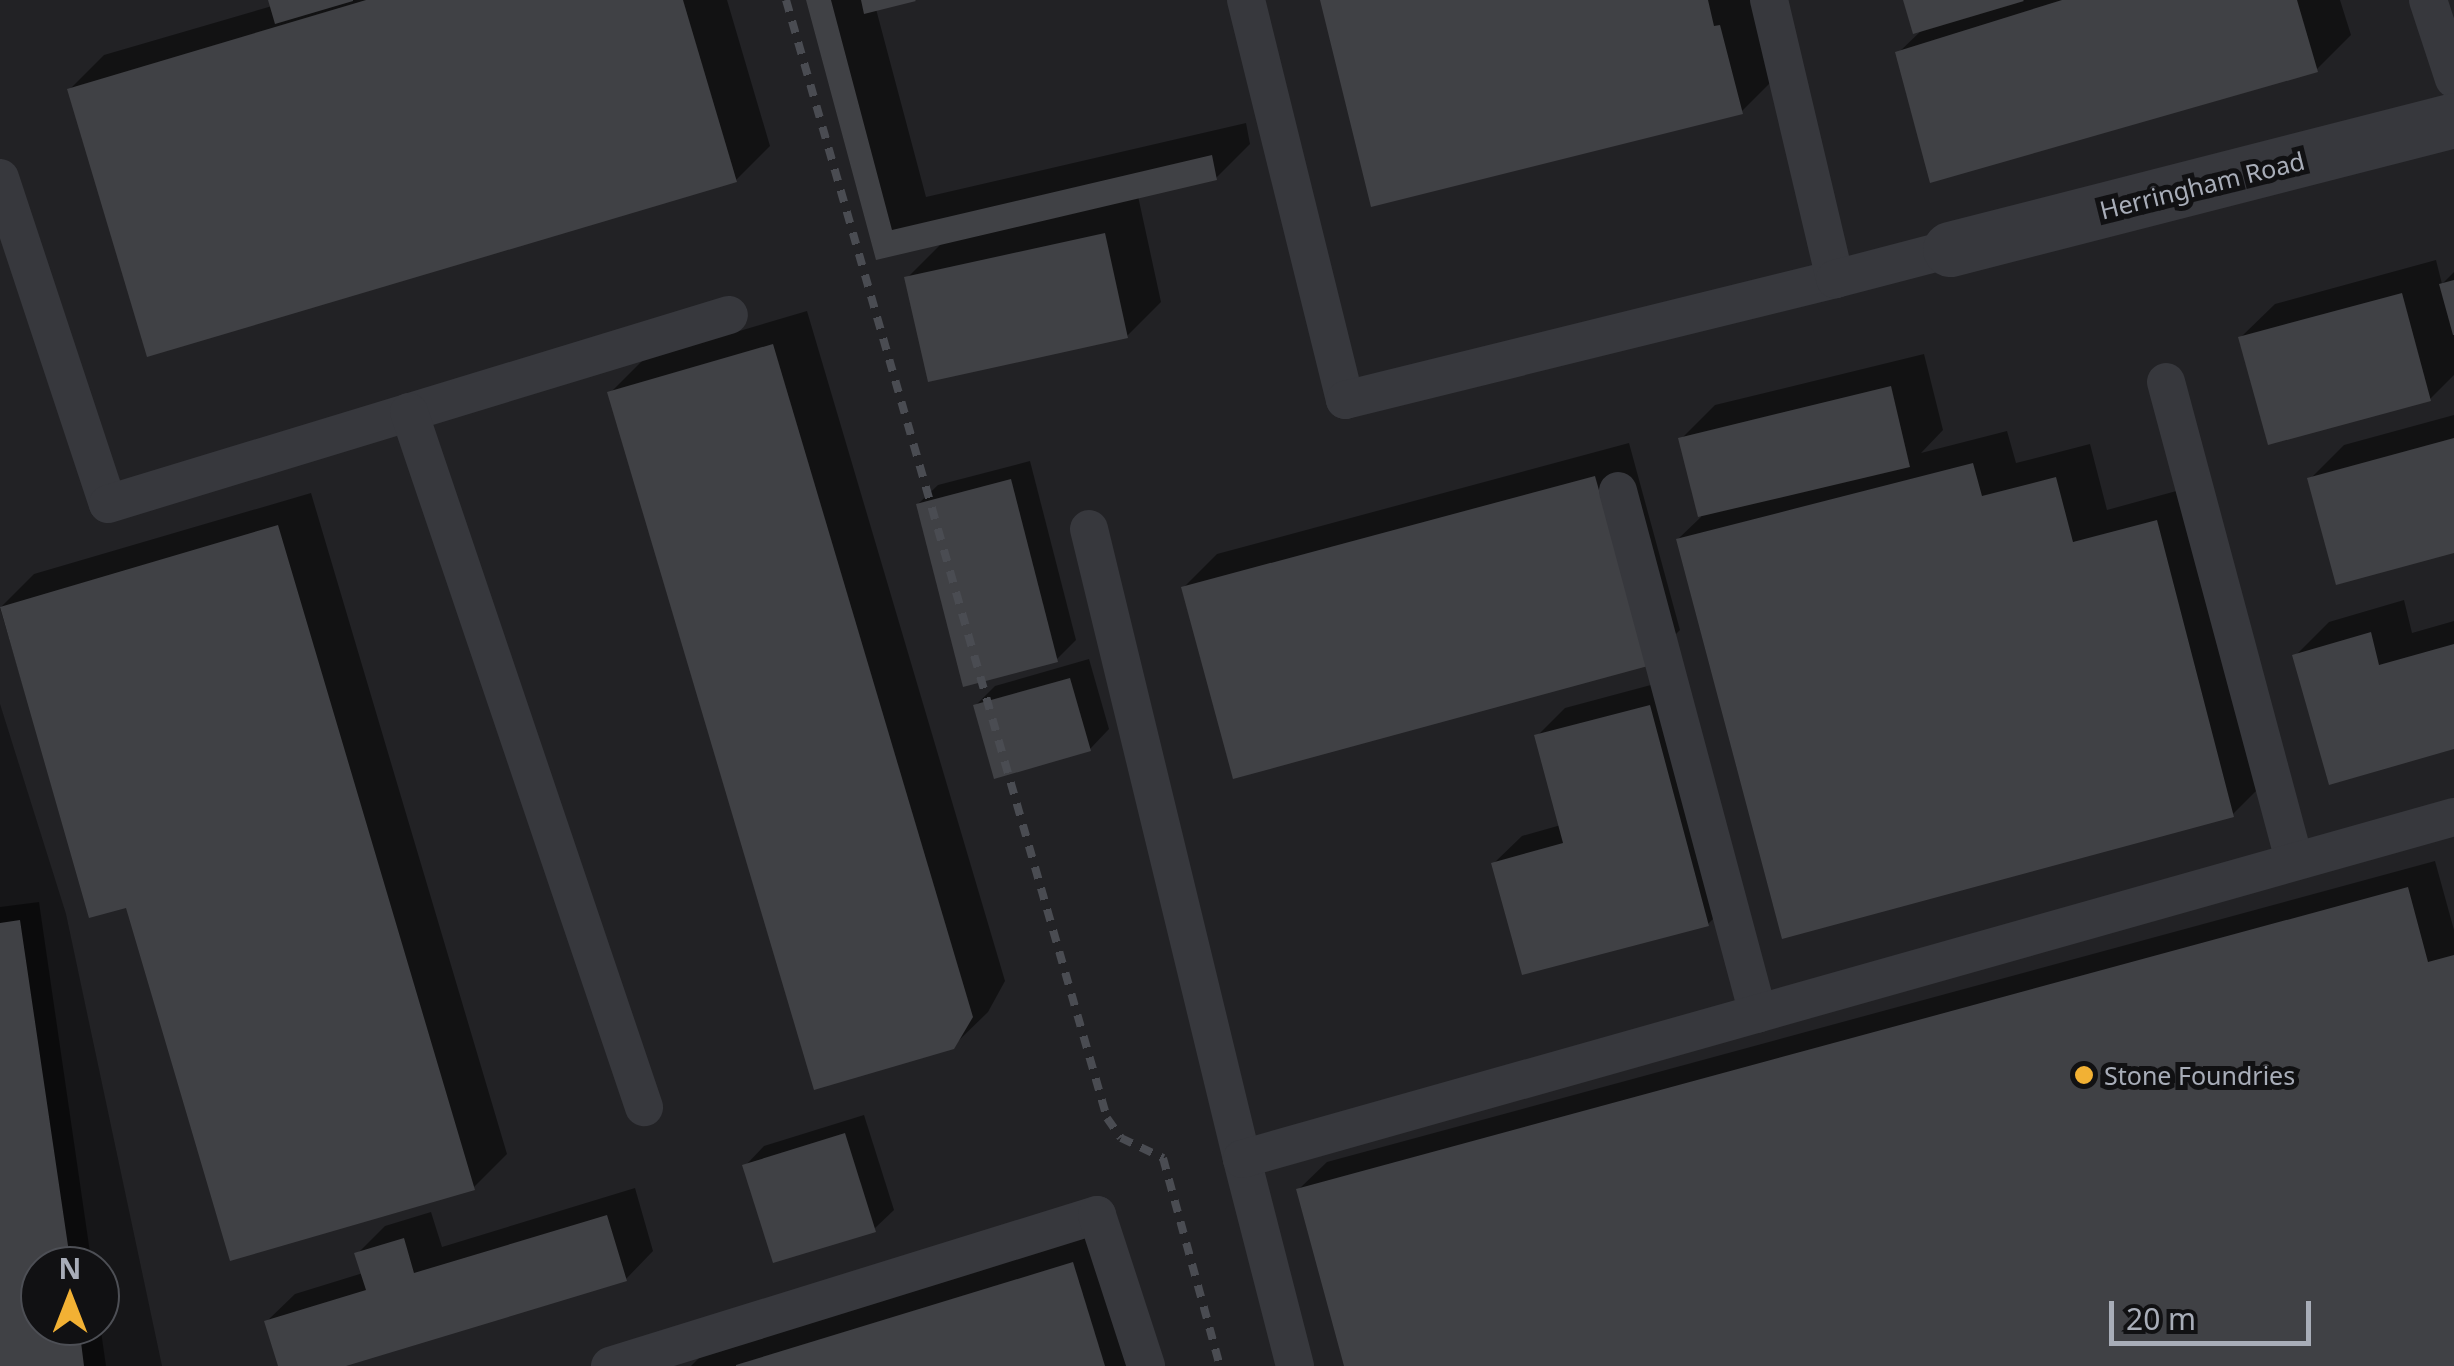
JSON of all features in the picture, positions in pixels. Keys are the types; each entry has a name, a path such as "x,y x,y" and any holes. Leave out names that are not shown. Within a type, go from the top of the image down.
{"street":[{"name":"Herringham Road","path":"1950,249 2454,120"}],"lane":[{"path":"1246,0 1345,400 1950,249"},
{"path":"1769,0 1835,279"},
{"path":"2428,0 2454,79"},
{"path":"0,178 108,504 729,315"},
{"path":"2166,382 2294,862"},
{"path":"409,412 644,1108"},
{"path":"1618,491 1758,1014"},
{"path":"1089,528 1296,1366"},
{"path":"1242,1159 2454,817"},
{"path":"610,1366 1098,1214 1146,1366"}],"shaded area":[{"path":"0,0 2454,0 2454,1366 162,1366 66,914 0,704"}],"building":[{"path":"268,0 353,0 353,1 275,24"},
{"path":"366,0 683,0 737,182 147,357 67,89"},
{"path":"806,0 831,0 892,230 1212,155 1217,180 876,260"},
{"path":"861,0 915,0 916,1 864,14"},
{"path":"1320,0 1708,0 1714,26 1720,25 1743,114 1371,207"},
{"path":"1903,0 2023,0 2024,1 1913,34"},
{"path":"2062,0 2297,0 2318,72 1930,183 1895,52"},
{"path":"1105,233 1128,338 928,382 904,277"},
{"path":"2454,280 2454,335 2453,335 2439,284"},
{"path":"2402,293 2431,401 2268,445 2238,337"},
{"path":"773,344 973,1017 954,1049 814,1090 607,392"},
{"path":"1891,386 1910,467 1698,517 1678,438"},
{"path":"2454,438 2454,553 2336,585 2307,478"},
{"path":"1973,463 1982,496 2056,477 2073,542 2157,520 2234,817 1782,939 1676,539"},
{"path":"1595,476 1648,666 1233,779 1181,587"},
{"path":"1011,479 1058,662 963,687 916,504"},
{"path":"278,525 475,1190 230,1261 126,908 89,918 0,607"},
{"path":"2371,632 2379,665 2454,644 2454,749 2329,785 2292,655"},
{"path":"1070,678 1091,751 994,779 973,705"},
{"path":"1650,705 1709,926 1522,975 1491,863 1563,843 1534,735"},
{"name":"Stone Foundries","path":"2408,887 2428,962 2454,955 2454,1366 1344,1366 1296,1189"},
{"path":"20,920 68,1246 20,1246 20,1346 82,1346 84,1366 0,1366 0,923"},
{"path":"845,1133 876,1232 773,1263 742,1165"},
{"path":"607,1215 627,1281 346,1366 278,1366 264,1321 366,1290 354,1253 404,1238 414,1273"},
{"path":"1073,1262 1105,1366 736,1366 736,1365"}],"railway":[{"path":"786,0 1107,1118 1121,1138 1163,1158 1220,1366"}],"place":[{"name":"Stone Foundries","path":"2084,1075"}]}
